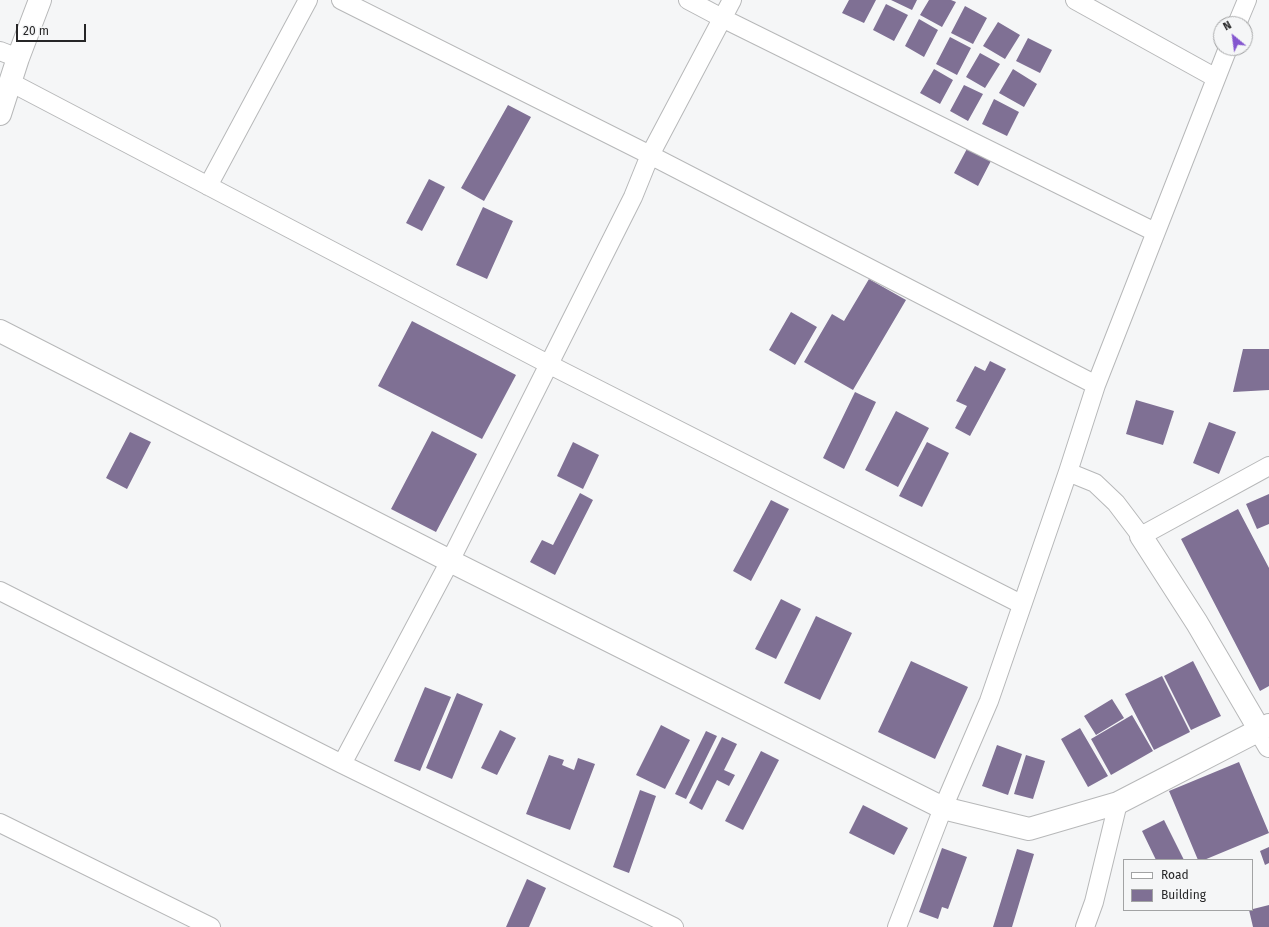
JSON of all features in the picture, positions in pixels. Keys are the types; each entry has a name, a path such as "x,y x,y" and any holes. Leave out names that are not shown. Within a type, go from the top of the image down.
{"street":[{"path":"0,114 10,82 9,55 40,0"},
{"path":"208,186 308,0"},
{"path":"341,0 650,155 1096,385"},
{"path":"688,0 1155,232"},
{"path":"342,764 450,561 550,365 633,197 650,155 732,0"},
{"path":"1075,0 1216,78"},
{"path":"1240,16 1247,0"},
{"path":"897,927 943,808 989,700 1068,472 1096,385 1225,56"},
{"path":"10,82 550,365 1021,604"},
{"path":"0,330 450,561 943,808 1029,829 1118,803 1266,734 1141,536 1116,503 1095,484 1068,472"},
{"path":"1141,536 1269,466"},
{"path":"0,591 342,764 674,927"},
{"path":"1085,927 1094,902 1118,803"},
{"path":"0,823 211,927"}],"building":[{"path":"849,0 876,0 864,23 842,13"},
{"path":"891,0 917,0 912,10"},
{"path":"929,0 951,0 956,2 942,27 920,15"},
{"path":"886,4 908,15 894,41 873,30"},
{"path":"965,6 987,18 973,44 951,33"},
{"path":"919,19 938,30 924,57 905,46"},
{"path":"998,22 1020,35 1005,59 983,46"},
{"path":"950,37 971,48 957,75 936,64"},
{"path":"1028,38 1052,50 1040,73 1016,61"},
{"path":"980,53 1000,64 985,88 966,77"},
{"path":"934,69 953,80 940,104 920,93"},
{"path":"1013,69 1037,84 1024,107 999,93"},
{"path":"964,85 983,94 968,121 950,111"},
{"path":"994,99 1019,112 1007,136 982,124"},
{"path":"508,105 531,117 484,201 461,188"},
{"path":"969,145 993,157 978,186 954,173"},
{"path":"429,179 445,187 422,231 406,223"},
{"path":"483,207 513,221 487,279 456,265"},
{"path":"869,279 906,300 853,390 804,362 832,314 844,321"},
{"path":"791,312 817,327 795,365 769,350"},
{"path":"412,321 516,375 482,439 378,386"},
{"path":"1243,349 1269,349 1269,390 1233,392"},
{"path":"990,361 1006,369 970,436 955,428 967,406 956,401 975,366 985,371"},
{"path":"855,392 876,402 844,469 823,458"},
{"path":"1136,400 1174,411 1163,445 1126,434"},
{"path":"896,411 929,428 898,487 865,470"},
{"path":"1209,422 1236,432 1219,474 1193,463"},
{"path":"432,431 477,454 436,532 391,509"},
{"path":"130,432 151,442 127,489 106,478"},
{"path":"573,442 599,455 583,489 557,476"},
{"path":"927,442 949,453 922,507 899,496"},
{"path":"580,493 593,500 555,575 530,562 542,540 553,545"},
{"path":"1269,494 1269,524 1257,529 1246,504"},
{"path":"771,500 789,509 751,581 733,571"},
{"path":"1238,509 1269,568 1269,686 1260,691 1181,539"},
{"path":"781,599 801,609 776,659 755,649"},
{"path":"816,616 852,633 820,700 784,683"},
{"path":"911,661 968,687 935,759 878,732"},
{"path":"1193,661 1221,716 1191,730 1164,676"},
{"path":"1162,676 1190,732 1154,750 1125,694"},
{"path":"425,687 451,697 420,771 394,761"},
{"path":"457,693 483,704 452,779 426,768"},
{"path":"1112,699 1124,718 1096,735 1084,716"},
{"path":"1132,715 1153,751 1111,775 1091,739"},
{"path":"661,725 690,740 665,789 636,775"},
{"path":"1080,728 1108,776 1088,787 1061,739"},
{"path":"500,730 516,738 497,775 481,768"},
{"path":"706,731 717,736 686,799 675,794"},
{"path":"722,737 737,744 724,770 735,775 729,786 717,780 702,810 689,803"},
{"path":"997,745 1022,754 1008,795 982,786"},
{"path":"761,751 779,760 743,830 725,821"},
{"path":"549,755 564,760 562,765 574,770 578,758 595,764 570,830 526,814"},
{"path":"1026,755 1045,761 1033,799 1014,794"},
{"path":"1239,762 1269,833 1206,859 1198,859 1169,791"},
{"path":"640,790 656,796 629,873 613,867"},
{"path":"863,805 908,828 894,855 849,833"},
{"path":"1164,820 1184,859 1156,859 1142,831"},
{"path":"1269,847 1269,863 1265,865 1260,851"},
{"path":"942,848 967,857 948,909 942,907 938,919 919,912"},
{"path":"1017,849 1034,854 1012,927 993,927"},
{"path":"527,879 546,888 529,927 506,927"},
{"path":"1269,905 1269,927 1253,927 1249,911 1253,911 1253,909"}]}
